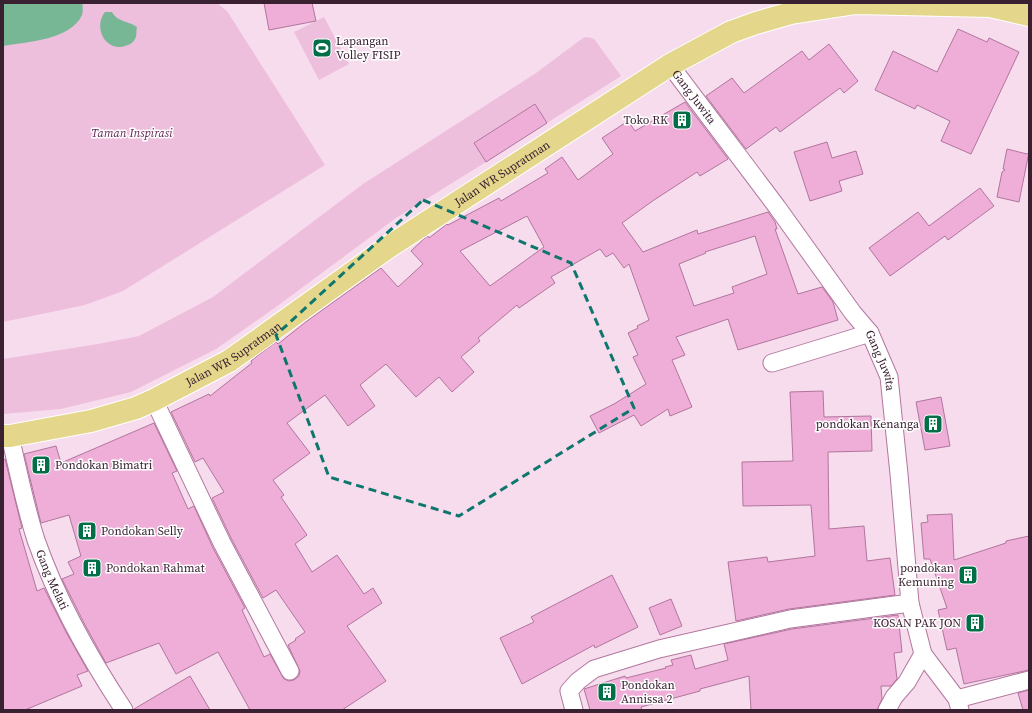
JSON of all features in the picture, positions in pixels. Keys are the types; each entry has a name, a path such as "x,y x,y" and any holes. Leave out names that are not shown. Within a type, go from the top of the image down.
{"highway":[{"name":"Jalan WR Supratman","path":"6,436 91,421 136,408 228,362 387,248 670,65 731,32 791,13 849,4 990,6 1029,15"}],"street":[{"name":"Gang Juwita","path":"670,65 777,207 853,313 870,333 889,378 900,481 910,603 923,654"},
{"path":"772,362 870,333"},
{"path":"154,400 222,543 290,671"},
{"name":"Gang Melati","path":"6,436 36,539 52,581 104,679 124,710"},
{"path":"574,710 569,691 578,680 594,669 612,663 659,649 790,619 910,603"},
{"path":"887,710 894,696 907,682 923,654 959,704 1029,680"}],"highlighted area":[{"path":"423,200 571,263 634,408 459,516 329,477 276,335"}],"green space":[{"name":"Taman Inspirasi","path":"3,3 217,3 227,11 325,165 123,291 85,305 3,322"},
{"name":"Lapangan Volley FISIP","path":"324,17 349,64 319,80 294,32"},
{"path":"586,37 595,40 621,76 547,123 535,104 474,143 486,162 396,218 276,307 216,349 131,392 61,409 3,414 3,359 139,336 213,297 363,184 536,73"}],"shaded area":[{"path":"3,3 82,3 83,12 76,23 68,30 58,35 35,41 3,46"},
{"path":"105,12 112,12 120,20 137,27 136,38 132,43 126,46 118,47 107,42 103,37 100,24"}],"building":[{"path":"264,3 312,3 316,21 269,30"},
{"path":"958,29 987,42 989,38 1019,52 971,154 941,141 950,121 917,105 915,109 875,90 893,51 937,72"},
{"path":"829,44 858,81 844,93 840,88 780,132 776,127 746,149 706,96 732,78 744,93 802,51 809,60"},
{"path":"685,102 728,159 700,176 697,172 622,223 643,252 697,230 698,234 768,212 775,222 777,229 775,229 798,294 822,287 833,302 838,320 738,350 728,319 676,337 685,355 672,360 692,407 670,416 668,409 641,426 634,415 599,433 590,416 614,404 646,384 633,357 638,355 628,333 638,328 637,326 649,320 629,264 624,268 613,253 606,257 600,249 551,277 555,283 519,308 517,305 478,338 480,341 461,357 474,372 452,392 439,377 416,397 386,364 360,385 375,406 348,426 325,395 287,423 310,453 273,480 284,495 281,497 307,535 295,544 312,572 337,555 364,594 373,588 382,603 347,626 386,681 342,710 250,710 218,652 176,674 159,643 106,663 62,579 74,574 68,562 81,556 69,515 41,523 24,454 56,446 61,463 154,423 177,471 172,473 188,509 194,506 213,548 245,608 242,610 264,657 270,654 284,679 289,681 294,680 299,676 300,671 288,645 305,632 276,590 263,598 231,538 212,498 224,492 203,458 195,462 171,412 209,394 210,396 252,363 251,361 257,356 276,342 278,344 307,321 381,268 398,287 423,264 411,251 426,237 428,236 429,238 447,224 448,225 499,198 501,201 548,173 545,169 562,157 578,180 613,154 602,138 628,121 635,131","holes":["527,216 544,247 490,286 460,251","755,236 767,274 732,287 734,293 694,306 679,264 706,253 705,252"]},
{"path":"535,104 547,123 486,162 474,143"},
{"path":"827,142 832,158 856,151 863,174 839,181 842,191 810,201 794,152"},
{"path":"1007,149 1027,154 1029,152 1019,202 997,197 1002,172 1005,170 1003,169"},
{"path":"980,188 994,206 948,240 945,236 890,276 869,248 918,212 929,226"},
{"path":"823,391 824,417 871,416 872,451 828,452 829,529 864,526 867,561 890,558 895,595 789,609 736,621 728,562 767,557 768,562 815,556 811,505 743,506 742,462 793,461 790,392"},
{"name":"pondokan Kenanga","path":"941,397 950,446 925,450 916,402"},
{"path":"5,459 22,528 19,529 37,591 44,588 88,671 77,675 82,686 25,710 3,710 3,460"},
{"path":"952,514 954,560 1006,543 1006,541 1029,536 1029,670 964,684 956,648 947,650 938,610 947,608 930,559 924,559 921,523 928,522 927,515"},
{"path":"612,575 638,627 595,648 594,645 522,684 500,638 534,622 531,617"},
{"path":"671,599 682,626 660,635 649,608"},
{"path":"898,615 902,652 894,653 897,679 891,686 881,686 882,699 877,710 751,710 749,676 641,707 642,710 590,710 584,689 625,676 626,678 666,668 665,667 673,665 671,660 691,655 695,669 728,660 724,644 792,629"},
{"path":"190,676 210,710 134,710 134,709"},
{"path":"1029,690 1029,710 1023,710 1018,693"}],"place":[{"name":"Lapangan Volley FISIP","path":"322,48"},
{"name":"Toko RK","path":"682,120"},
{"name":"pondokan Kenanga","path":"933,424"},
{"name":"Pondokan Bimatri","path":"41,465"},
{"name":"Pondokan Selly","path":"87,531"},
{"name":"Pondokan Rahmat","path":"92,568"},
{"name":"pondokan Kemuning","path":"968,575"},
{"name":"KOSAN PAK JON","path":"975,623"},
{"name":"Pondokan Annissa 2","path":"607,692"}]}
